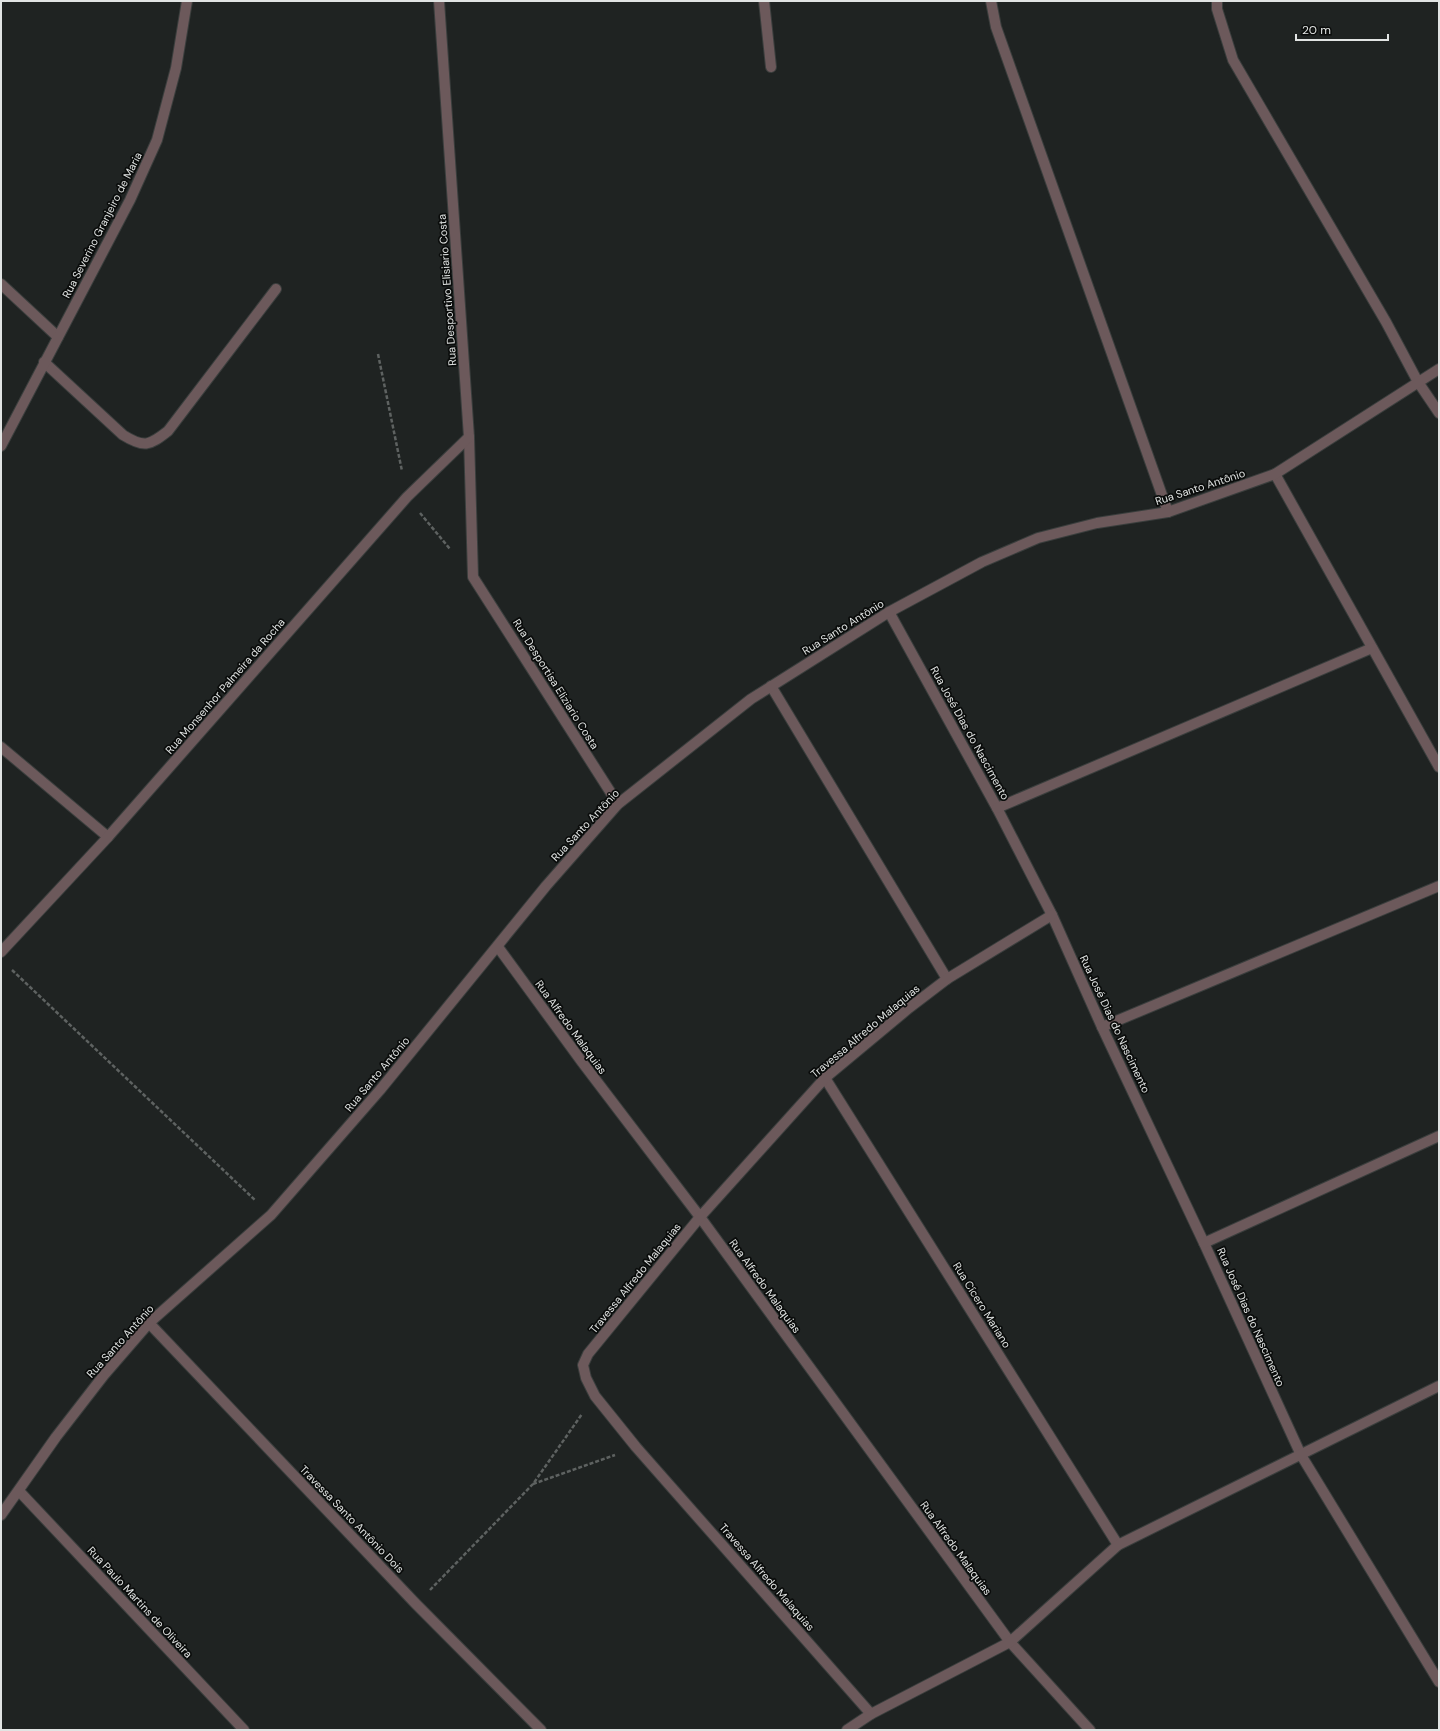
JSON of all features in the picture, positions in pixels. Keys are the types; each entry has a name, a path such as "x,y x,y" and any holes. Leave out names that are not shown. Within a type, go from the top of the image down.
{"street":[{"name":"Rua Severino Granjeiro de Maria","path":"1,446 130,200 157,140 176,68 187,1"},
{"name":"Rua Desportivo Elisiario Costa","path":"439,1 469,437 474,577"},
{"path":"764,1 771,67"},
{"path":"991,1 999,35 1168,512"},
{"path":"1217,1 1217,9 1232,60 1386,322 1418,382 1439,413"},
{"path":"1,284 58,337"},
{"path":"44,362 123,435 136,443 146,444 154,442 168,431 276,290"},
{"name":"Rua Santo Antônio","path":"1,1515 56,1438 104,1376 148,1323 271,1215 380,1090 498,947 546,886 618,804 751,699 889,612 982,562 1038,538 1097,523 1168,512 1275,474 1439,369"},
{"name":"Rua Monsenhor Palmeira da Rocha","path":"1,952 108,837 408,497 469,437"},
{"path":"1275,474 1439,767"},
{"name":"Rua Desportisa Eliziario Costa","path":"474,577 618,804"},
{"name":"Rua José Dias do Nascimento","path":"889,612 998,808 1052,914 1102,1027 1204,1243 1301,1455 1439,1682"},
{"path":"998,808 1372,648"},
{"path":"771,686 947,979"},
{"path":"1,747 108,837"},
{"path":"1102,1027 1439,886"},
{"name":"Travessa Alfredo Malaquias","path":"870,1714 636,1447 595,1396 586,1378 583,1365 588,1354 700,1217 825,1078 909,1008 947,979 1052,914"},
{"name":"Rua Alfredo Malaquias","path":"498,947 582,1062 700,1217 1010,1642 1090,1730"},
{"name":"Rua Cícero Mariano","path":"825,1078 1118,1545"},
{"path":"1204,1243 1439,1136"},
{"name":"Travessa Santo Antônio Dois","path":"148,1323 416,1604 541,1730"},
{"path":"847,1730 870,1714 1010,1642 1118,1545 1439,1386"},
{"name":"Rua Paulo Martins de Oliveira","path":"19,1491 244,1730"}],"path":[{"path":"7,965 271,1215"},
{"path":"416,1604 533,1484 595,1396"},
{"path":"533,1484 636,1447"}]}
